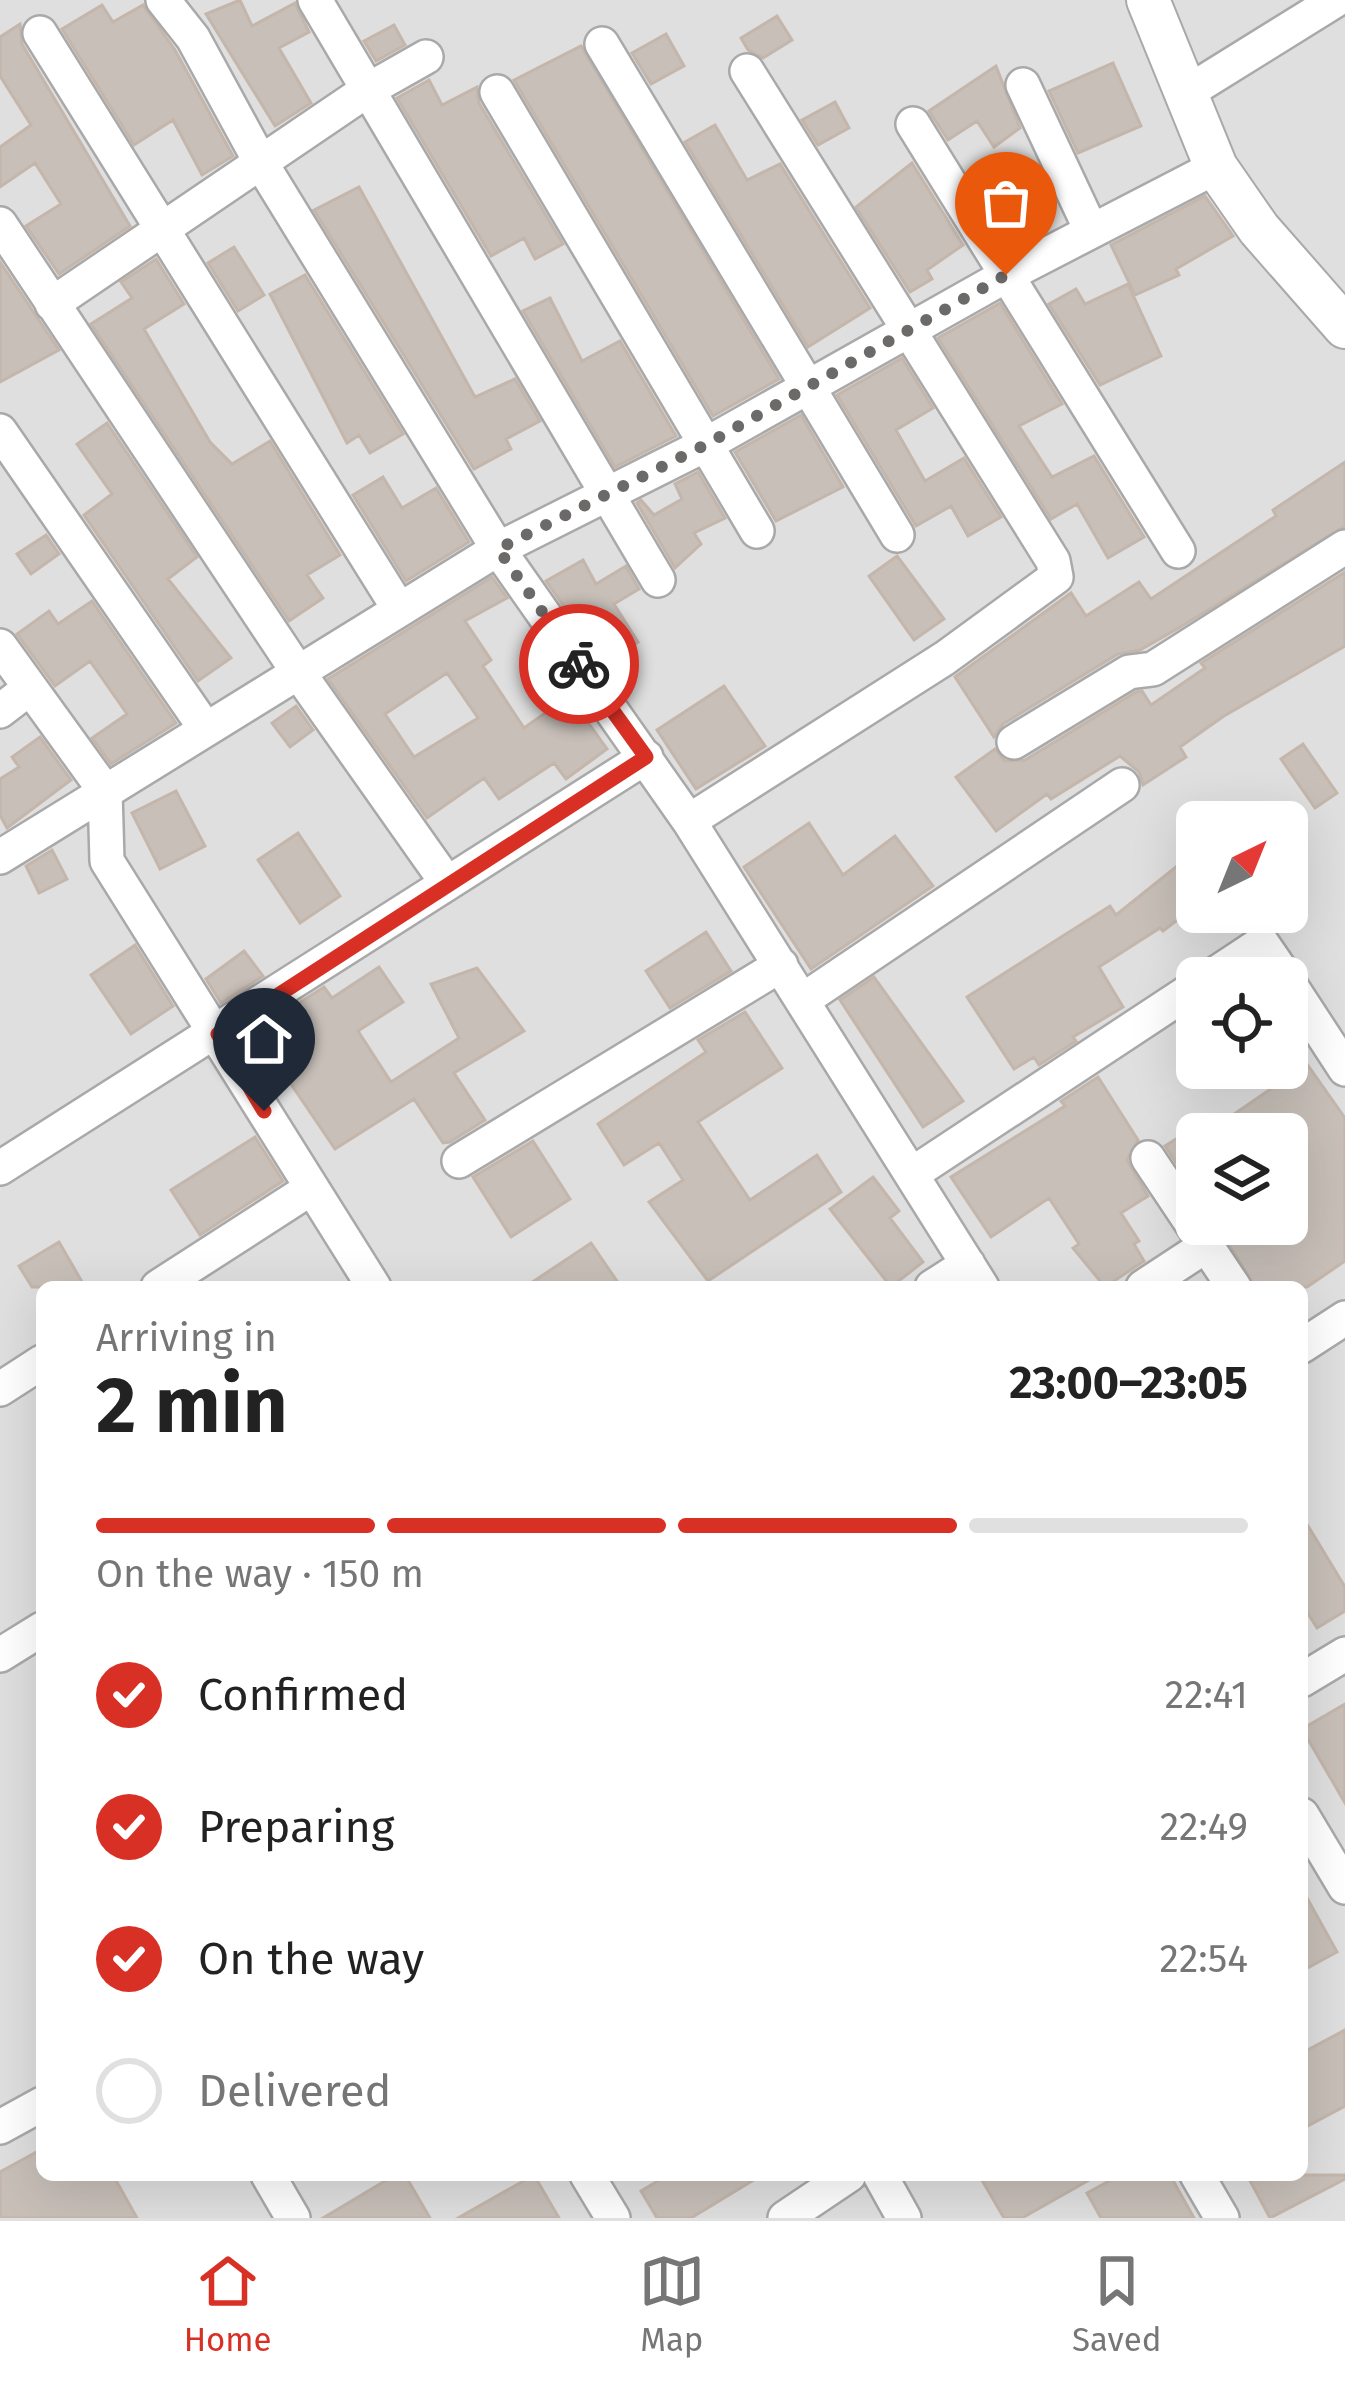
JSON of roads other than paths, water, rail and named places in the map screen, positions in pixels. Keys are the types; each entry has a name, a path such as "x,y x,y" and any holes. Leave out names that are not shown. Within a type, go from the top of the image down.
{"street":[{"path":"163,0 193,38 261,163 498,549 689,820 975,1275"},
{"path":"315,0 658,580"},
{"path":"1148,0 1216,167 1259,229 1345,327"},
{"path":"1183,95 1336,0"},
{"path":"40,33 398,609"},
{"path":"602,44 897,535"},
{"path":"52,304 365,91 426,57"},
{"path":"689,820 945,658 1056,577 1053,561 747,71"},
{"path":"1023,85 1091,230"},
{"path":"497,92 757,531"},
{"path":"913,124 1178,550"},
{"path":"0,857 296,669 498,549 705,445 1006,275 1216,167"},
{"path":"0,224 296,669 447,883"},
{"path":"0,431 205,728"},
{"path":"1014,742 1129,671 1153,669 1345,547"},
{"path":"0,646 105,791 107,861 370,1281"},
{"path":"0,711 30,688"},
{"path":"0,1168 218,1034 646,757"},
{"path":"803,1000 1122,784"},
{"path":"1240,957 1262,943 1271,957"},
{"path":"459,1161 781,964"},
{"path":"911,1174 1176,1000"},
{"path":"1308,1013 1345,1069"},
{"path":"1148,1158 1176,1199"},
{"path":"167,1281 310,1189"},
{"path":"1152,1281 1207,1245 1230,1281"},
{"path":"1308,1342 1345,1318"},
{"path":"0,1389 36,1366"},
{"path":"0,1655 36,1633"},
{"path":"1308,1676 1345,1654"},
{"path":"1308,1825 1345,1887"},
{"path":"0,2127 36,2107"},
{"path":"271,2181 293,2218"},
{"path":"591,2181 613,2218"},
{"path":"785,2218 840,2181"},
{"path":"883,2181 904,2218"},
{"path":"1200,2181 1222,2218"}]}
